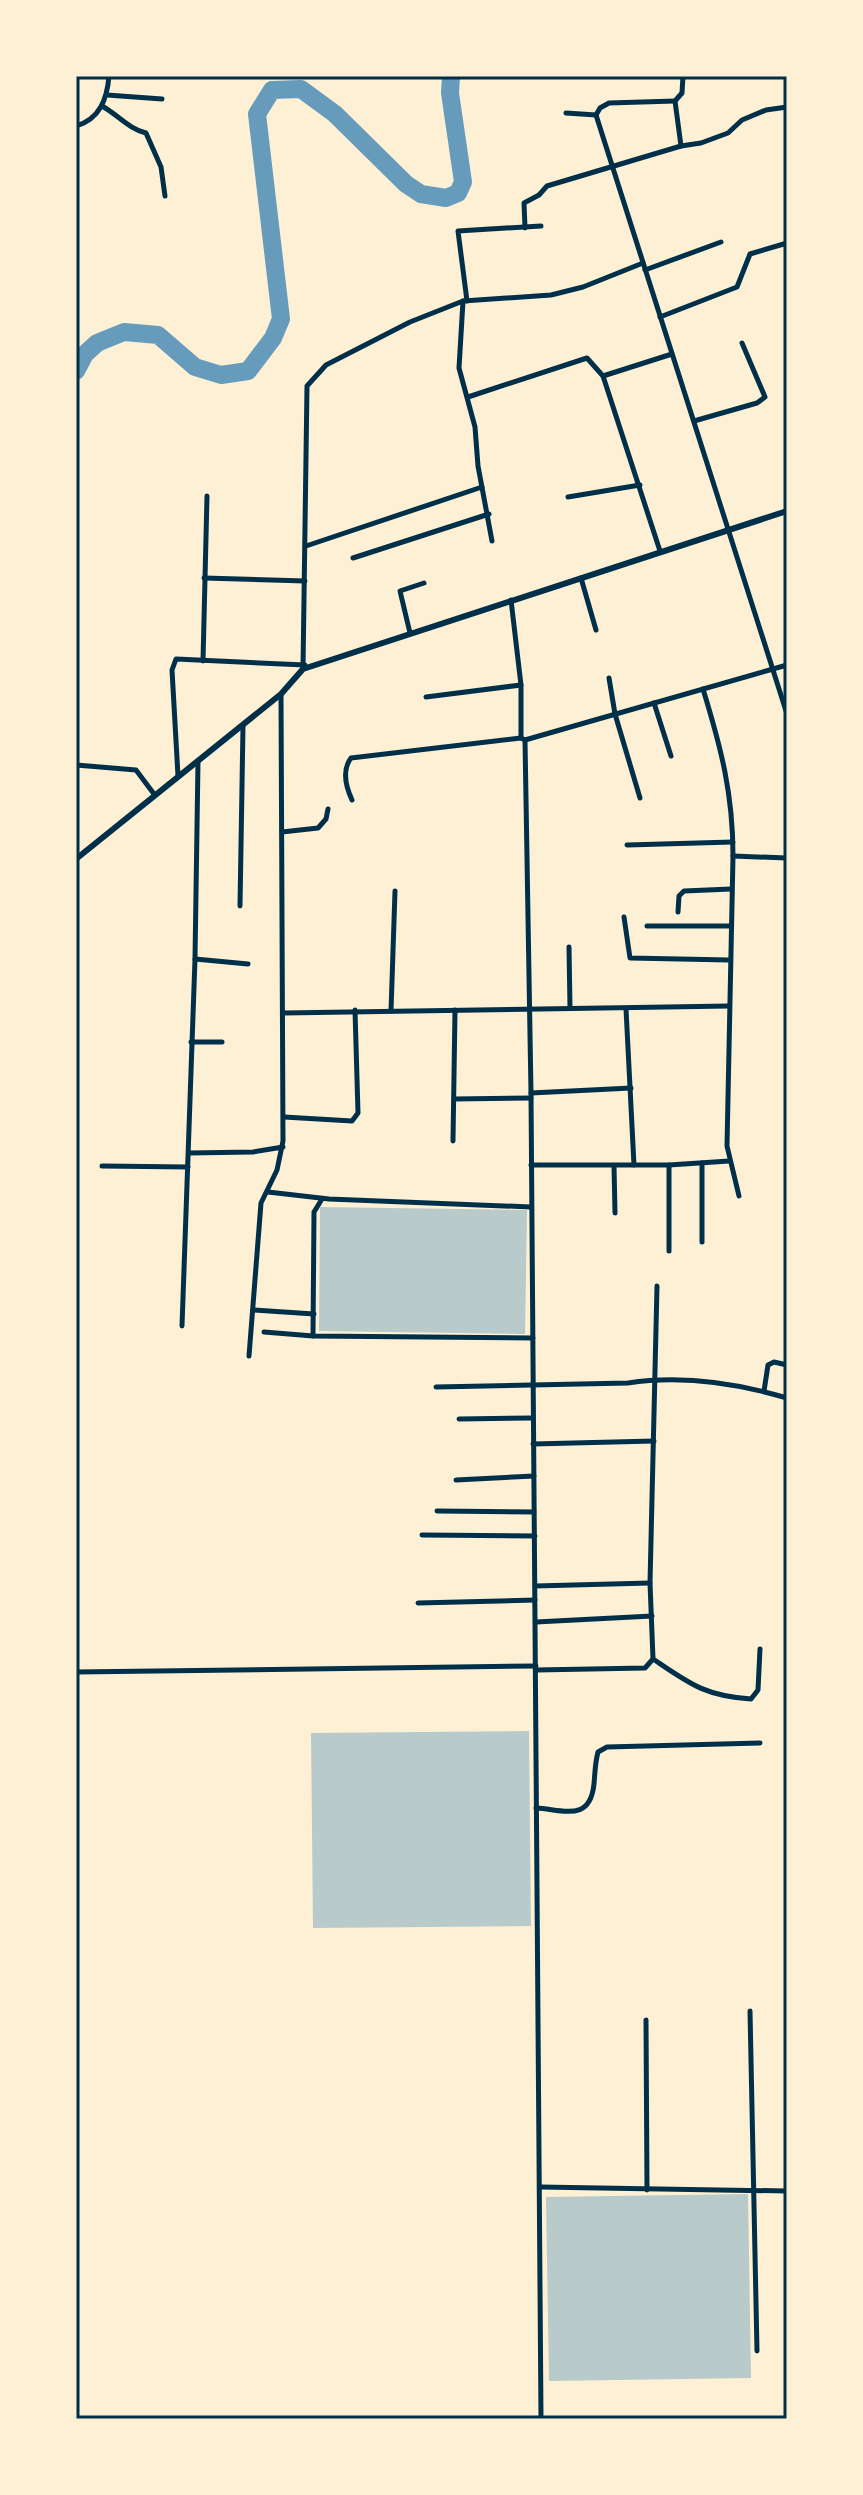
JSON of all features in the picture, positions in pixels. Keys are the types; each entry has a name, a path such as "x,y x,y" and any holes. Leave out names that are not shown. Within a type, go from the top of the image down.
{"street":[{"path":"76,126 88,123 102,106 109,76"},
{"path":"683,76 682,93 675,101 609,103 600,108 596,115 642,246 644,267 787,714"},
{"path":"107,95 162,99"},
{"path":"675,101 681,146"},
{"path":"102,106 130,128 146,133 161,167 165,196"},
{"path":"525,228 524,203 539,195 547,186 681,146 701,143 728,133 742,120 766,110 787,107"},
{"path":"566,113 596,115"},
{"path":"492,541 475,427 459,368 465,301 458,231 541,226"},
{"path":"76,859 281,694 304,667 307,386 326,365 410,322 465,301 551,295 721,242"},
{"path":"660,317 737,287 750,254 787,243"},
{"path":"694,421 757,403 765,397 742,343"},
{"path":"603,376 672,354"},
{"path":"468,397 587,358 603,376 660,551"},
{"path":"568,497 640,485"},
{"path":"306,546 482,487"},
{"path":"203,661 207,496"},
{"path":"178,776 173,663 182,658 304,667 787,511"},
{"path":"353,558 489,514"},
{"path":"580,577 596,630"},
{"path":"204,578 305,581"},
{"path":"410,633 400,591 424,583"},
{"path":"511,600 521,685 531,1095 541,2419"},
{"path":"352,800 348,792 346,769 351,758 523,739 787,665"},
{"path":"609,678 615,714 640,798"},
{"path":"426,697 521,685"},
{"path":"703,689 723,752 733,842 729,960 729,1161 739,1196"},
{"path":"249,1356 261,1203 277,1170 283,1147 281,694"},
{"path":"654,703 671,756"},
{"path":"240,906 243,726"},
{"path":"182,1326 195,959 198,760"},
{"path":"76,765 136,770 154,794"},
{"path":"282,832 318,828 326,819 328,809"},
{"path":"627,845 733,842"},
{"path":"733,856 787,858"},
{"path":"678,912 679,896 684,891 731,889"},
{"path":"391,1011 395,891"},
{"path":"624,917 630,958 729,960"},
{"path":"647,926 730,926"},
{"path":"569,947 570,1008"},
{"path":"195,959 248,964"},
{"path":"284,1013 729,1006"},
{"path":"626,1009 634,1165"},
{"path":"284,1117 352,1121 356,1118 355,1010"},
{"path":"453,1141 455,1010"},
{"path":"191,1042 222,1042"},
{"path":"454,1099 631,1088"},
{"path":"189,1153 253,1152 283,1147"},
{"path":"531,1165 669,1165 729,1161"},
{"path":"702,1163 702,1242"},
{"path":"669,1165 669,1251"},
{"path":"102,1166 188,1167"},
{"path":"614,1166 615,1213"},
{"path":"268,1192 322,1198 531,1207"},
{"path":"313,1336 314,1212 322,1198"},
{"path":"76,1672 645,1668 653,1659 650,1583 657,1286"},
{"path":"253,1310 314,1314"},
{"path":"264,1332 313,1336 533,1338"},
{"path":"764,1391 768,1365 774,1362 787,1365"},
{"path":"436,1387 628,1383 656,1379 737,1385 787,1398"},
{"path":"459,1419 532,1418"},
{"path":"533,1444 654,1441"},
{"path":"456,1480 534,1476"},
{"path":"437,1511 534,1512"},
{"path":"422,1535 535,1536"},
{"path":"535,1586 650,1583"},
{"path":"418,1603 535,1600"},
{"path":"536,1622 652,1616"},
{"path":"653,1659 707,1693 751,1699 758,1690 760,1649"},
{"path":"536,1808 585,1809 593,1794 598,1752 607,1747 760,1743"},
{"path":"750,2011 757,2351"},
{"path":"646,2020 647,2190"},
{"path":"540,2187 787,2191"}],"shaded area":[{"path":"320,1207 527,1210 525,1334 319,1331"},
{"path":"529,1731 531,1926 313,1928 311,1733"},
{"path":"748,2194 751,2378 549,2381 546,2197"}],"waterway":[{"path":"76,371 85,354 97,343 124,332 158,335 195,367 221,375 248,371 273,338 281,319 257,114 272,90 301,89 335,114 406,184 421,194 446,198 458,193 463,182 450,93 451,76"}]}
